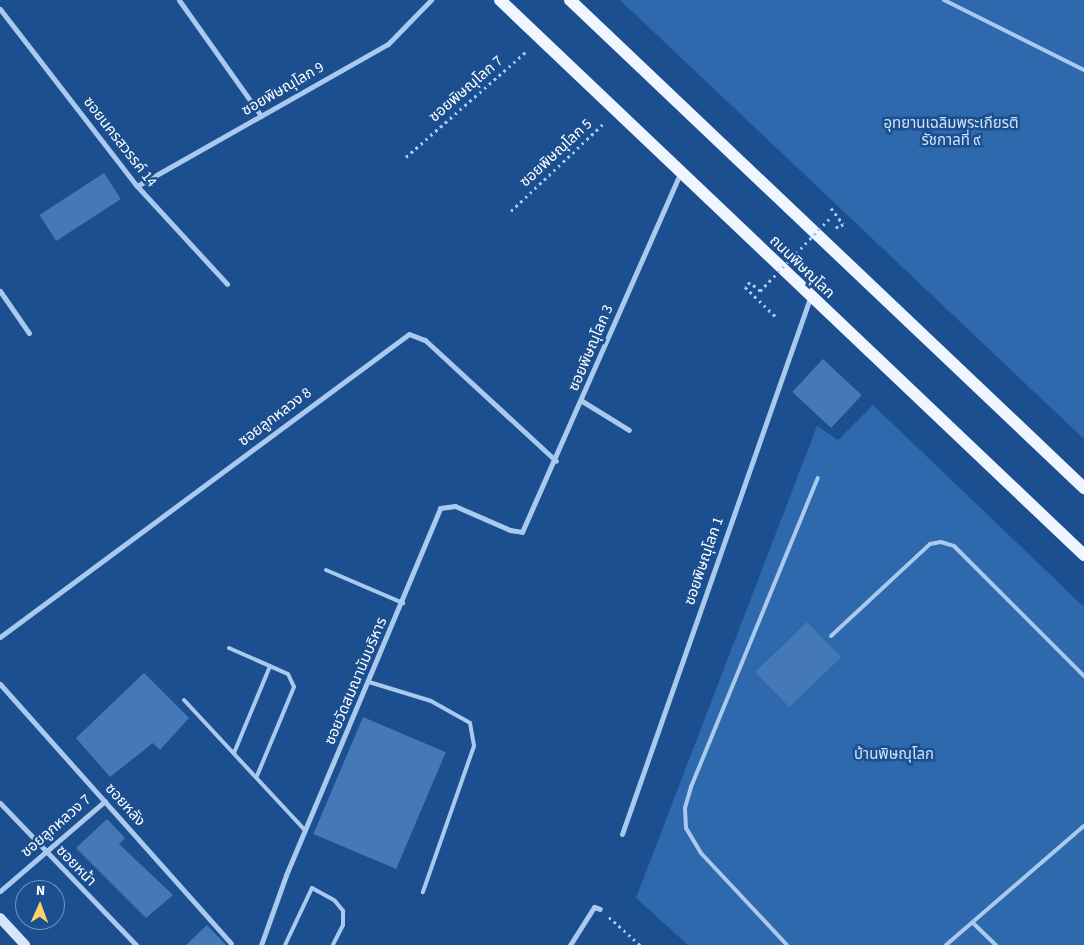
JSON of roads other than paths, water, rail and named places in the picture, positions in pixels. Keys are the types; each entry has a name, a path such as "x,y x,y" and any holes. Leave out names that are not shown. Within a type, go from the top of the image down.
{"main road":[{"name":"ถนนพิษณุโลก","path":"500,0 810,297 1084,555"},
{"path":"570,0 1084,488"}],"street":[{"path":"179,0 261,116"},
{"name":"ซอยพิษณุโลก 9","path":"137,186 388,44 431,0"},
{"name":"ซอยนครสวรรค์ 14","path":"0,9 137,186 227,284"},
{"name":"ซอยพิษณุโลก 3","path":"522,532 556,461 680,172"},
{"path":"0,290 28,333"},
{"name":"ซอยพิษณุโลก 1","path":"622,834 810,297"},
{"name":"ซอยลูกหลวง 8","path":"0,637 409,334 425,340 556,461"},
{"path":"582,401 629,430"},
{"name":"ซอยวัดสมณานัมบริหาร","path":"261,945 306,830 403,603 440,508 455,506 510,530 522,532"},
{"name":"ซอยหลัง","path":"0,684 231,942"},
{"name":"ซอยลูกหลวง 7","path":"0,891 105,800"},
{"name":"ซอยหน้า","path":"0,804 136,945"},
{"path":"570,945 594,907 600,909"},
{"path":"0,918 25,945"}],"lane":[{"path":"944,0 1084,70"},
{"path":"787,945 701,852 686,828 685,808 691,787 818,478"},
{"path":"831,636 930,544 942,542 954,546 1084,676"},
{"path":"326,570 403,603"},
{"path":"229,648 288,674 294,687 257,776"},
{"path":"234,753 270,666"},
{"path":"369,682 431,701 470,723 474,746 423,892"},
{"path":"184,700 306,830"},
{"path":"946,945 1084,826"},
{"path":"285,945 312,888 335,901 343,911 343,925 333,945"},
{"path":"973,923 996,945"}],"park label":[{"name":"อุทยานเฉลิมพระเกียรติ รัชกาลที่ ๙","path":"951,132"},
{"name":"บ้านพิษณุโลก","path":"894,755"}]}
